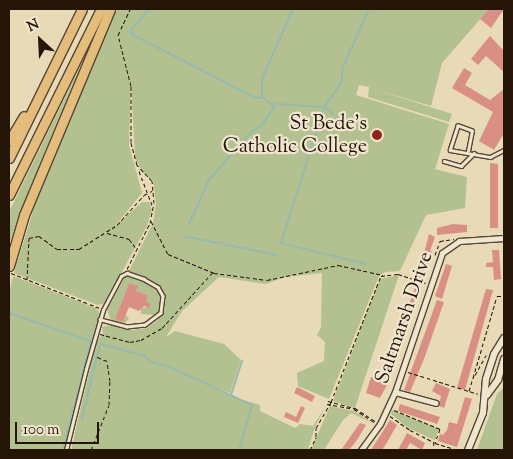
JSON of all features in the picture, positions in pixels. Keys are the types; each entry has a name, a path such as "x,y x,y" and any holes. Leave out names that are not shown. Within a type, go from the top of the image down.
{"highway":[{"path":"9,158 82,9"},
{"path":"9,195 101,9"},
{"path":"9,266 24,215 110,9"},
{"path":"9,141 60,54"}],"street":[{"name":"Saltmarsh Drive","path":"361,450 387,414 442,252 451,244 504,238"},
{"path":"504,339 504,349"},
{"path":"487,396 486,379 494,354 504,339"},
{"path":"468,450 487,396 498,380 504,358"},
{"path":"395,392 436,403"}],"lane":[{"path":"468,151 472,131 458,126 450,150 461,154 468,151 492,157 504,150"},
{"path":"444,161 461,166 474,153"},
{"path":"66,450 90,355 100,320 103,310 124,273 158,287 164,298 162,309 155,320 139,327 100,320"}],"path":[{"path":"130,9 118,35 131,86 131,142 153,207"},
{"path":"124,273 150,220 153,207 151,179 139,170"},
{"path":"27,280 27,242 30,237 39,236 56,249 66,250 85,246 107,232 147,193 152,191"},
{"path":"150,220 168,254 214,273 261,281 338,265 383,275 398,274 432,285"},
{"path":"107,232 129,239 136,248"},
{"path":"9,272 103,310"},
{"path":"310,450 316,437 316,428 329,403 383,275"},
{"path":"469,392 497,296 504,296"},
{"path":"482,349 487,351"},
{"path":"90,355 107,361 110,382 107,411 91,450"},
{"path":"473,378 486,355"},
{"path":"402,370 487,396"},
{"path":"329,403 354,409 379,424"},
{"path":"433,450 435,443 440,429 392,409 387,414 435,443 458,450"}],"green space":[{"path":"116,9 489,9 442,63 431,106 371,88 452,114 449,122 368,97 369,87 359,85 356,95 449,124 435,169 467,177 465,208 426,215 400,271 385,272 379,276 329,399 298,386 297,373 324,361 325,342 317,335 321,327 322,273 285,277 266,284 219,277 182,311 166,337 175,331 224,344 241,360 230,393 208,384 239,399 260,405 260,411 295,428 300,424 313,426 326,406 315,427 308,450 71,450 96,342 103,334 102,327 111,325 133,330 147,328 158,320 165,307 165,298 158,285 129,271 153,223 156,203 153,181 142,172 135,157 131,81 129,145 142,193 114,227 142,202 149,202 152,210 147,226 105,303 98,305 14,273 37,198"},
{"path":"79,69 21,209 9,245 9,212"},
{"path":"126,275 143,280 160,291 161,308 156,315 141,314 141,308 150,307 151,304 146,301 148,295 136,291 137,286 129,283 115,319 123,322 126,315 129,319 123,324 111,321 107,310"},
{"path":"399,275 355,408 333,401 380,279"},
{"path":"13,276 96,308 101,315 65,450 9,450 9,295"},
{"path":"504,387 504,450 477,450 497,394"},
{"path":"330,406 354,411 372,423 351,413 343,420 324,450 311,450"},
{"path":"392,410 439,429 435,440 408,428 391,414"}],"building":[{"path":"489,9 504,9 491,28 480,19"},
{"path":"490,36 504,51 504,72 486,56 478,65 471,59"},
{"path":"464,68 472,73 465,85 490,100 504,89 504,133 494,150 479,141 493,112 452,88"},
{"path":"490,163 498,164 498,228 490,228"},
{"path":"453,224 467,225 467,232 437,235 437,228"},
{"path":"429,234 435,237 430,251 432,252 390,374 384,373 416,285"},
{"path":"492,250 499,250 501,279 494,280 493,267 486,267 486,263 493,262"},
{"path":"446,264 452,266 442,299 435,296"},
{"path":"129,283 138,286 136,291 148,295 146,301 151,304 149,308 144,306 139,311 129,307 123,322 115,319"},
{"path":"486,289 493,290 465,390 457,388"},
{"path":"437,300 444,302 410,392 404,390"},
{"path":"371,377 388,383 380,398 366,393"},
{"path":"436,383 450,389 444,408 439,406 441,396 432,391"},
{"path":"297,387 315,396 312,402 294,393"},
{"path":"465,397 472,399 457,447 438,441 440,434 443,435 447,430 449,422 457,424"},
{"path":"400,404 440,417 437,424 398,411"},
{"path":"301,406 305,408 298,423 284,417 286,412 296,417"},
{"path":"390,420 397,425 386,444 382,450 371,450"},
{"path":"360,423 366,425 357,440 349,450 341,450"},
{"path":"407,433 425,443 422,450 410,443 406,450 398,450"}],"waterway":[{"path":"149,9 130,32 133,35 256,98 262,97"},
{"path":"189,224 209,180 251,132 261,126 275,107 262,97 262,79 293,9"},
{"path":"366,264 281,243 324,108 341,83 343,67 369,9"},
{"path":"276,104 325,107 333,114"},
{"path":"184,236 277,255"},
{"path":"9,313 91,341 63,450"},
{"path":"82,419 100,344 145,356 150,362 170,367 252,405 239,450"},
{"path":"231,395 242,361"}],"place":[{"name":"St Bede's Catholic College","path":"377,135"}]}
